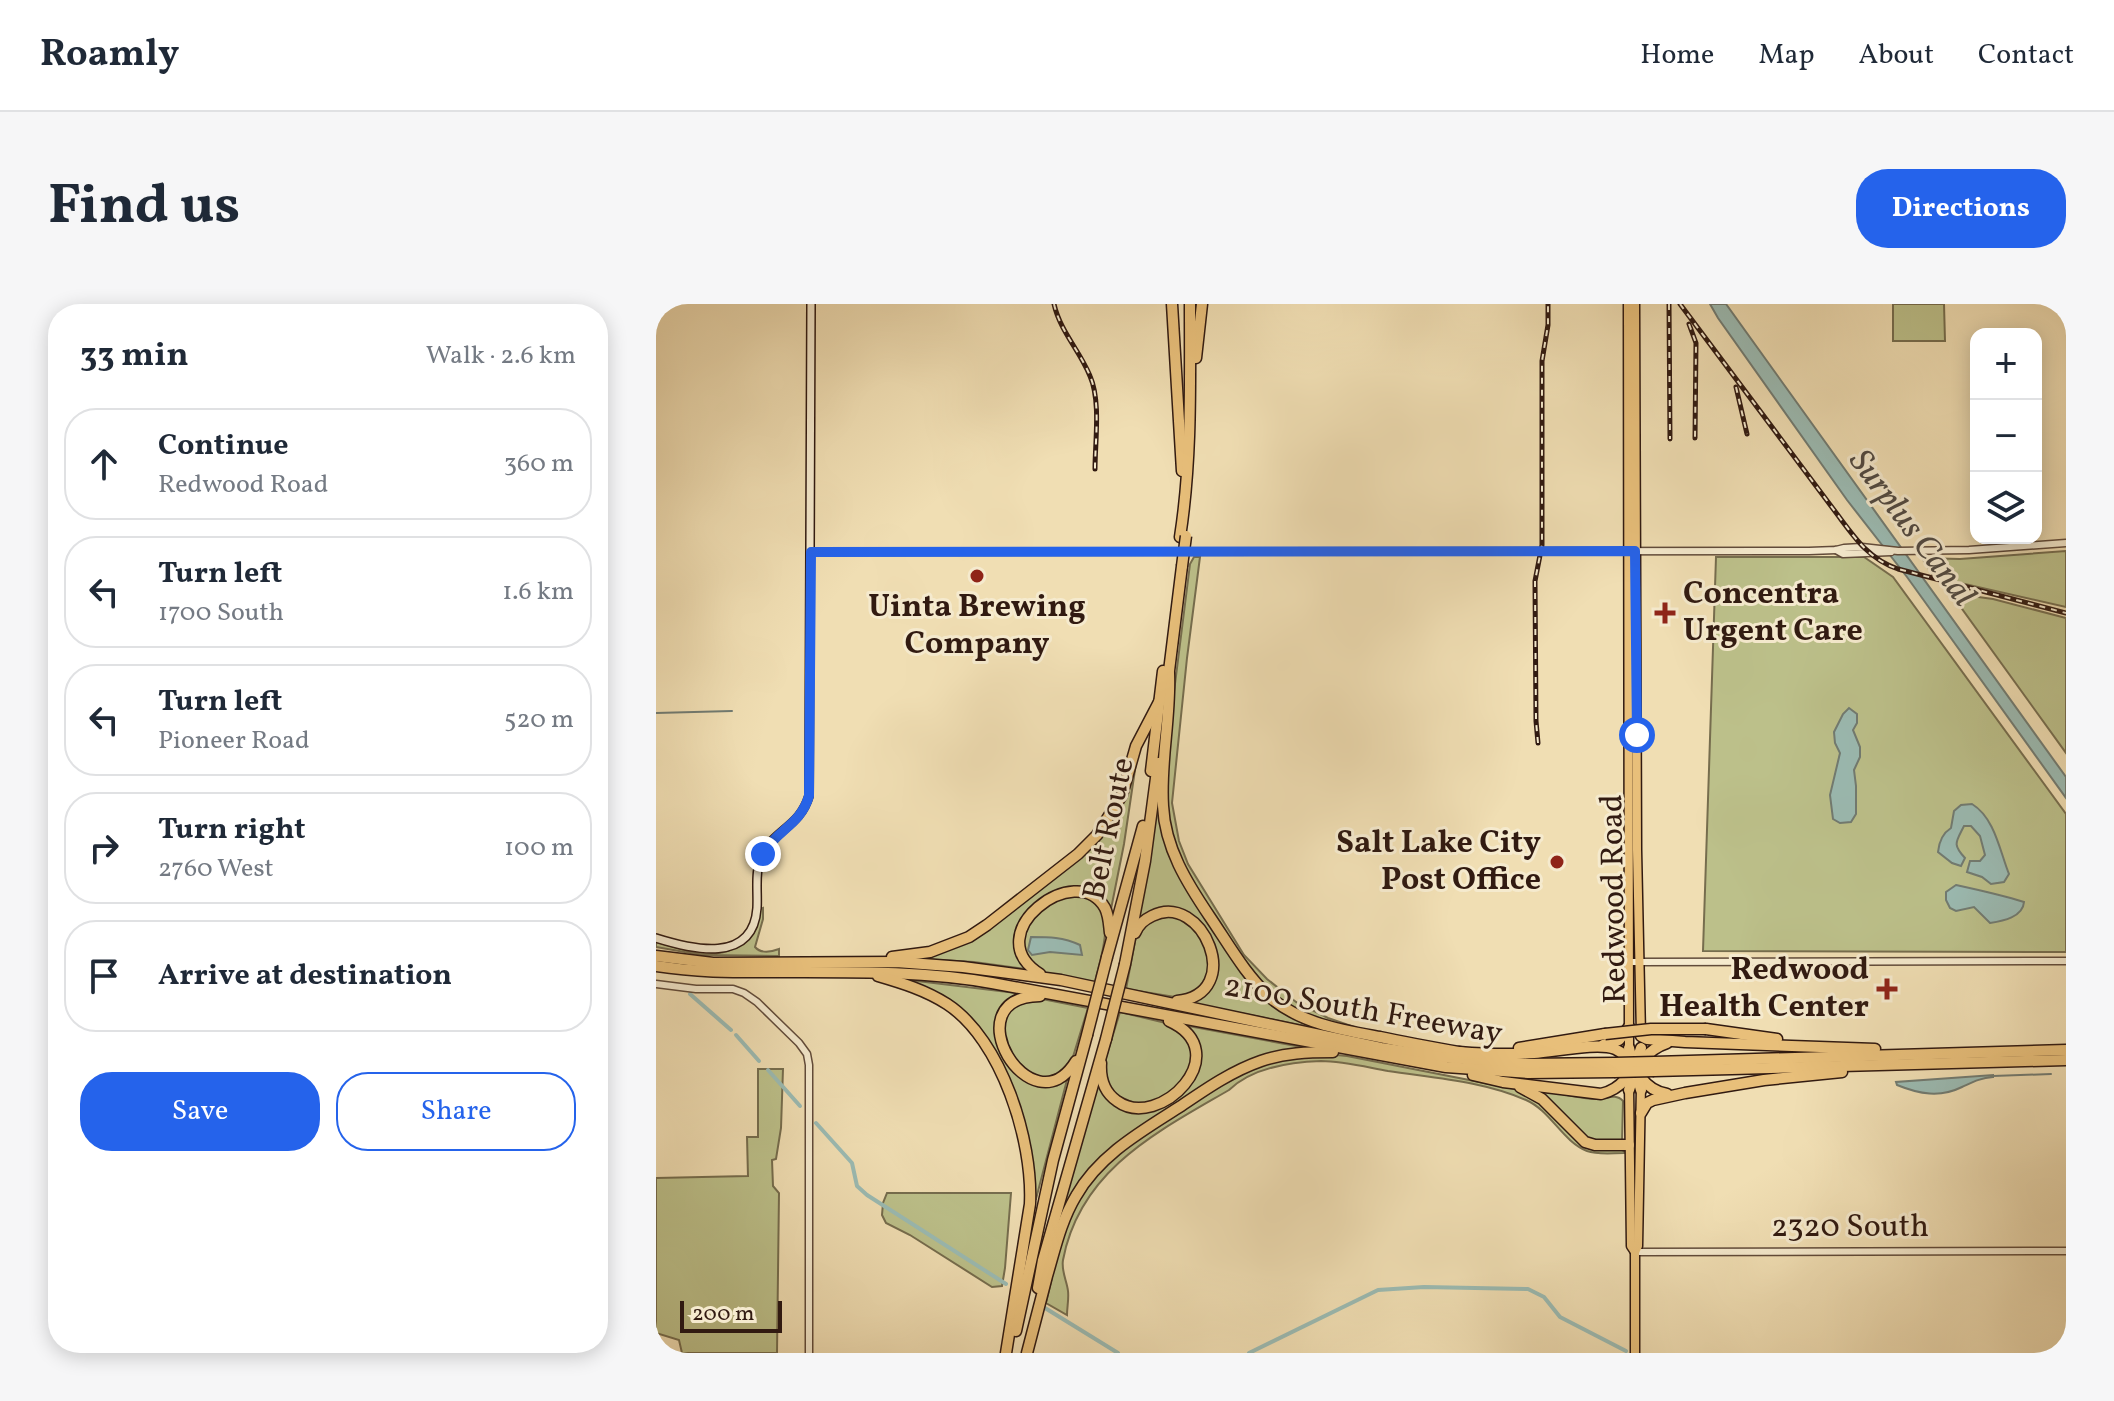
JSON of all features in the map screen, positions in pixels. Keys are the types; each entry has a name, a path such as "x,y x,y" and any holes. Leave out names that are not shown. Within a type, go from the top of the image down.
{"highway":[{"path":"1172,304 1184,505"},
{"name":"Belt Route","path":"1183,536 1196,304"},
{"name":"Belt Route","path":"1009,1353 1053,1160 1141,836 1194,452 1196,304"},
{"name":"Belt Route","path":"1026,1353 1043,1260 1104,1044 1145,861 1179,566"},
{"path":"1169,673 1163,783 1167,834 1185,880 1246,971 1272,998 1299,1016 1323,1025 1464,1053"},
{"path":"819,962 930,952 950,946 987,925 1078,854 1097,835 1122,795 1136,746 1160,700"},
{"path":"1061,980 1039,974 1020,953 1020,931 1026,920 1046,901 1070,891 1092,896 1106,910 1110,942"},
{"path":"1115,991 1176,1001 1188,1000 1204,991 1211,981 1212,958 1206,939 1196,924 1181,914 1165,912 1142,922 1136,929 1125,960"},
{"name":"2100 South Freeway","path":"656,961 751,964 896,962 963,967 1061,980 1440,1057 1481,1062 1615,1068"},
{"name":"2100 South Freeway","path":"656,961 717,972 864,972 948,977 1416,1063 1505,1072 2066,1060"},
{"path":"864,972 921,989 950,1005 983,1041 1018,1112 1031,1180 1028,1224 1009,1353"},
{"path":"1048,994 1020,998 1006,1008 999,1032 1013,1065 1029,1078 1049,1082 1071,1070 1085,1040"},
{"path":"1104,1044 1102,1082 1110,1096 1124,1106 1140,1109 1171,1097 1193,1071 1196,1049 1185,1029 1154,1014"},
{"path":"1589,1047 1619,1040 1629,1027"},
{"path":"1390,1039 1493,1049 1527,1047 1625,1031 1706,1029 1827,1047"},
{"path":"1635,1090 1637,1044 1653,1039 1929,1053"},
{"path":"1416,1063 1503,1082 1598,1094 1613,1090 1659,1046 1685,1042"},
{"path":"1361,1043 1464,1053 1525,1054 1606,1047 1615,1049 1658,1092 1685,1093"},
{"name":"2100 South Freeway","path":"1654,1067 1929,1053 2066,1050"},
{"path":"1026,1353 1065,1217 1088,1177 1110,1155 1200,1093 1261,1061 1302,1052 1384,1057"},
{"path":"1641,1113 1653,1100 1793,1076 1981,1062"},
{"path":"1503,1082 1542,1099 1585,1142 1629,1145"}],"main road":[{"path":"656,938 686,947 716,950 743,939 756,917 757,871 761,858 774,839 798,818 807,804 811,782 811,304"},
{"name":"Redwood Road","path":"1628,304 1637,1044"},
{"name":"Redwood Road","path":"1632,551 1635,304"},
{"name":"Redwood Road","path":"1635,962 1629,1027 1637,1044"},
{"path":"1635,1090 1641,1113 1638,1246 1635,1252 1635,1353"},
{"path":"1635,1090 1629,1145 1631,1246 1635,1252"}],"street":[{"path":"811,552 1844,548 1903,551 2066,543"},
{"path":"1635,962 2066,961"},
{"path":"656,984 733,989 744,993 799,1043 808,1059 809,1353"},
{"name":"2320 South","path":"1635,1252 2066,1251"}],"green space":[{"path":"1893,304 1944,304 1945,341 1893,341"},
{"path":"2066,551 2066,607 1934,577 1922,558 1960,559"},
{"path":"1194,557 1200,557 1172,803 1179,841 1188,864 1244,955 1296,1002 1357,1028 1323,1022 1276,999 1247,971 1188,882 1164,814 1169,732 1190,564"},
{"path":"1716,557 1864,557 1893,577 2066,814 2066,952 1703,951"},
{"path":"1971,596 2066,618 2066,753 1960,606 1963,598"},
{"path":"1136,763 1110,914 1085,892 1047,897 1015,942 1018,956 1026,969 904,958 950,946 1089,845"},
{"path":"1160,769 1164,833 1246,976 1325,1030 1185,1002 1204,991 1211,947 1180,911 1139,921"},
{"path":"1067,894 1087,898 1097,905 1102,914 1105,936 1095,982 1041,972 1020,947 1034,913"},
{"path":"763,908 755,947 763,952 779,949 779,956 702,955 656,947 656,942 704,953 732,949 753,931"},
{"path":"1177,914 1203,938 1211,965 1201,989 1181,998 1126,989 1136,936 1144,923"},
{"path":"907,982 1025,994 1013,999 999,1038 1029,1081 1068,1076 1036,1199 1029,1145 977,1029"},
{"path":"1037,998 1088,1008 1072,1060 1063,1072 1042,1079 1018,1069 1002,1034 1009,1009"},
{"path":"1120,1012 1170,1024 1191,1044 1191,1068 1173,1091 1143,1107 1109,1092 1103,1067"},
{"path":"1183,1025 1318,1050 1263,1058 1118,1144 1058,1227 1072,1161 1098,1081 1115,1104 1163,1103 1197,1064"},
{"path":"1326,1054 1520,1090 1536,1099 1580,1142 1620,1149 1624,1153 1587,1151 1570,1140 1535,1105 1493,1088 1338,1062 1309,1062 1260,1071 1149,1139 1104,1178 1086,1201 1072,1229 1063,1260 1068,1294 1067,1315 1046,1303 1065,1221 1104,1162 1228,1078 1271,1060"},
{"path":"758,1069 783,1069 781,1128 776,1159 772,1160 773,1186 779,1193 777,1353 682,1353 679,1340 656,1333 656,1178 748,1176 747,1137 758,1137"},
{"path":"1530,1087 1586,1098 1620,1098 1623,1101 1622,1142 1585,1139"},
{"path":"887,1193 1011,1193 1002,1286 992,1287 886,1223 882,1215"}],"water":[{"path":"1710,304 1726,304 2066,777 2066,798 1907,577 1847,500"},
{"path":"1849,708 1857,714 1853,730 1860,747 1860,757 1854,770 1856,814 1851,822 1840,823 1833,819 1830,795 1840,753 1834,732"},
{"path":"1972,804 1986,818 1996,836 2009,874 2004,882 1991,884 1967,872 1970,861 1980,861 1985,855 1980,836 1971,826 1964,826 1957,839 1958,849 1965,858 1961,866 1938,852 1942,838 1951,828 1954,811 1961,805"},
{"path":"1956,885 2024,902 2023,907 2012,917 1990,923 1974,907 1956,911 1950,908 1946,892"},
{"path":"1031,937 1074,942 1080,945 1082,955 1050,952 1032,955 1028,950"},
{"path":"1993,1075 1938,1094 1913,1091 1896,1082"}],"waterway":[{"path":"656,713 732,711"},
{"path":"690,994 731,1030"},
{"path":"736,1035 759,1061"},
{"path":"768,1070 800,1106"},
{"path":"1993,1076 2051,1074"},
{"path":"816,1123 852,1163 857,1186 867,1195 1006,1284"},
{"path":"1249,1353 1378,1290 1424,1287 1528,1289 1544,1297 1560,1317 1626,1351"},
{"path":"1045,1308 1118,1353"}],"railway":[{"path":"1054,304 1093,386 1096,409 1095,469"},
{"path":"1538,743 1535,581 1542,545 1542,361 1548,304"},
{"path":"1669,304 1670,439"},
{"path":"1680,304 1846,526 1872,555 1898,569 2066,613"},
{"path":"1689,324 1696,343 1695,438"},
{"path":"1736,387 1747,434"}],"place":[{"name":"Uinta Brewing Company","path":"977,576"},
{"name":"Concentra Urgent Care","path":"1665,613"},
{"name":"Salt Lake City Post Office","path":"1557,862"},
{"name":"Redwood Health Center","path":"1887,989"}],"route":[{"path":"763,854 774,839 798,818 809,796 811,552 1635,551 1637,735"}],"water label":[{"name":"Surplus Canal","path":"1911,529"}]}
